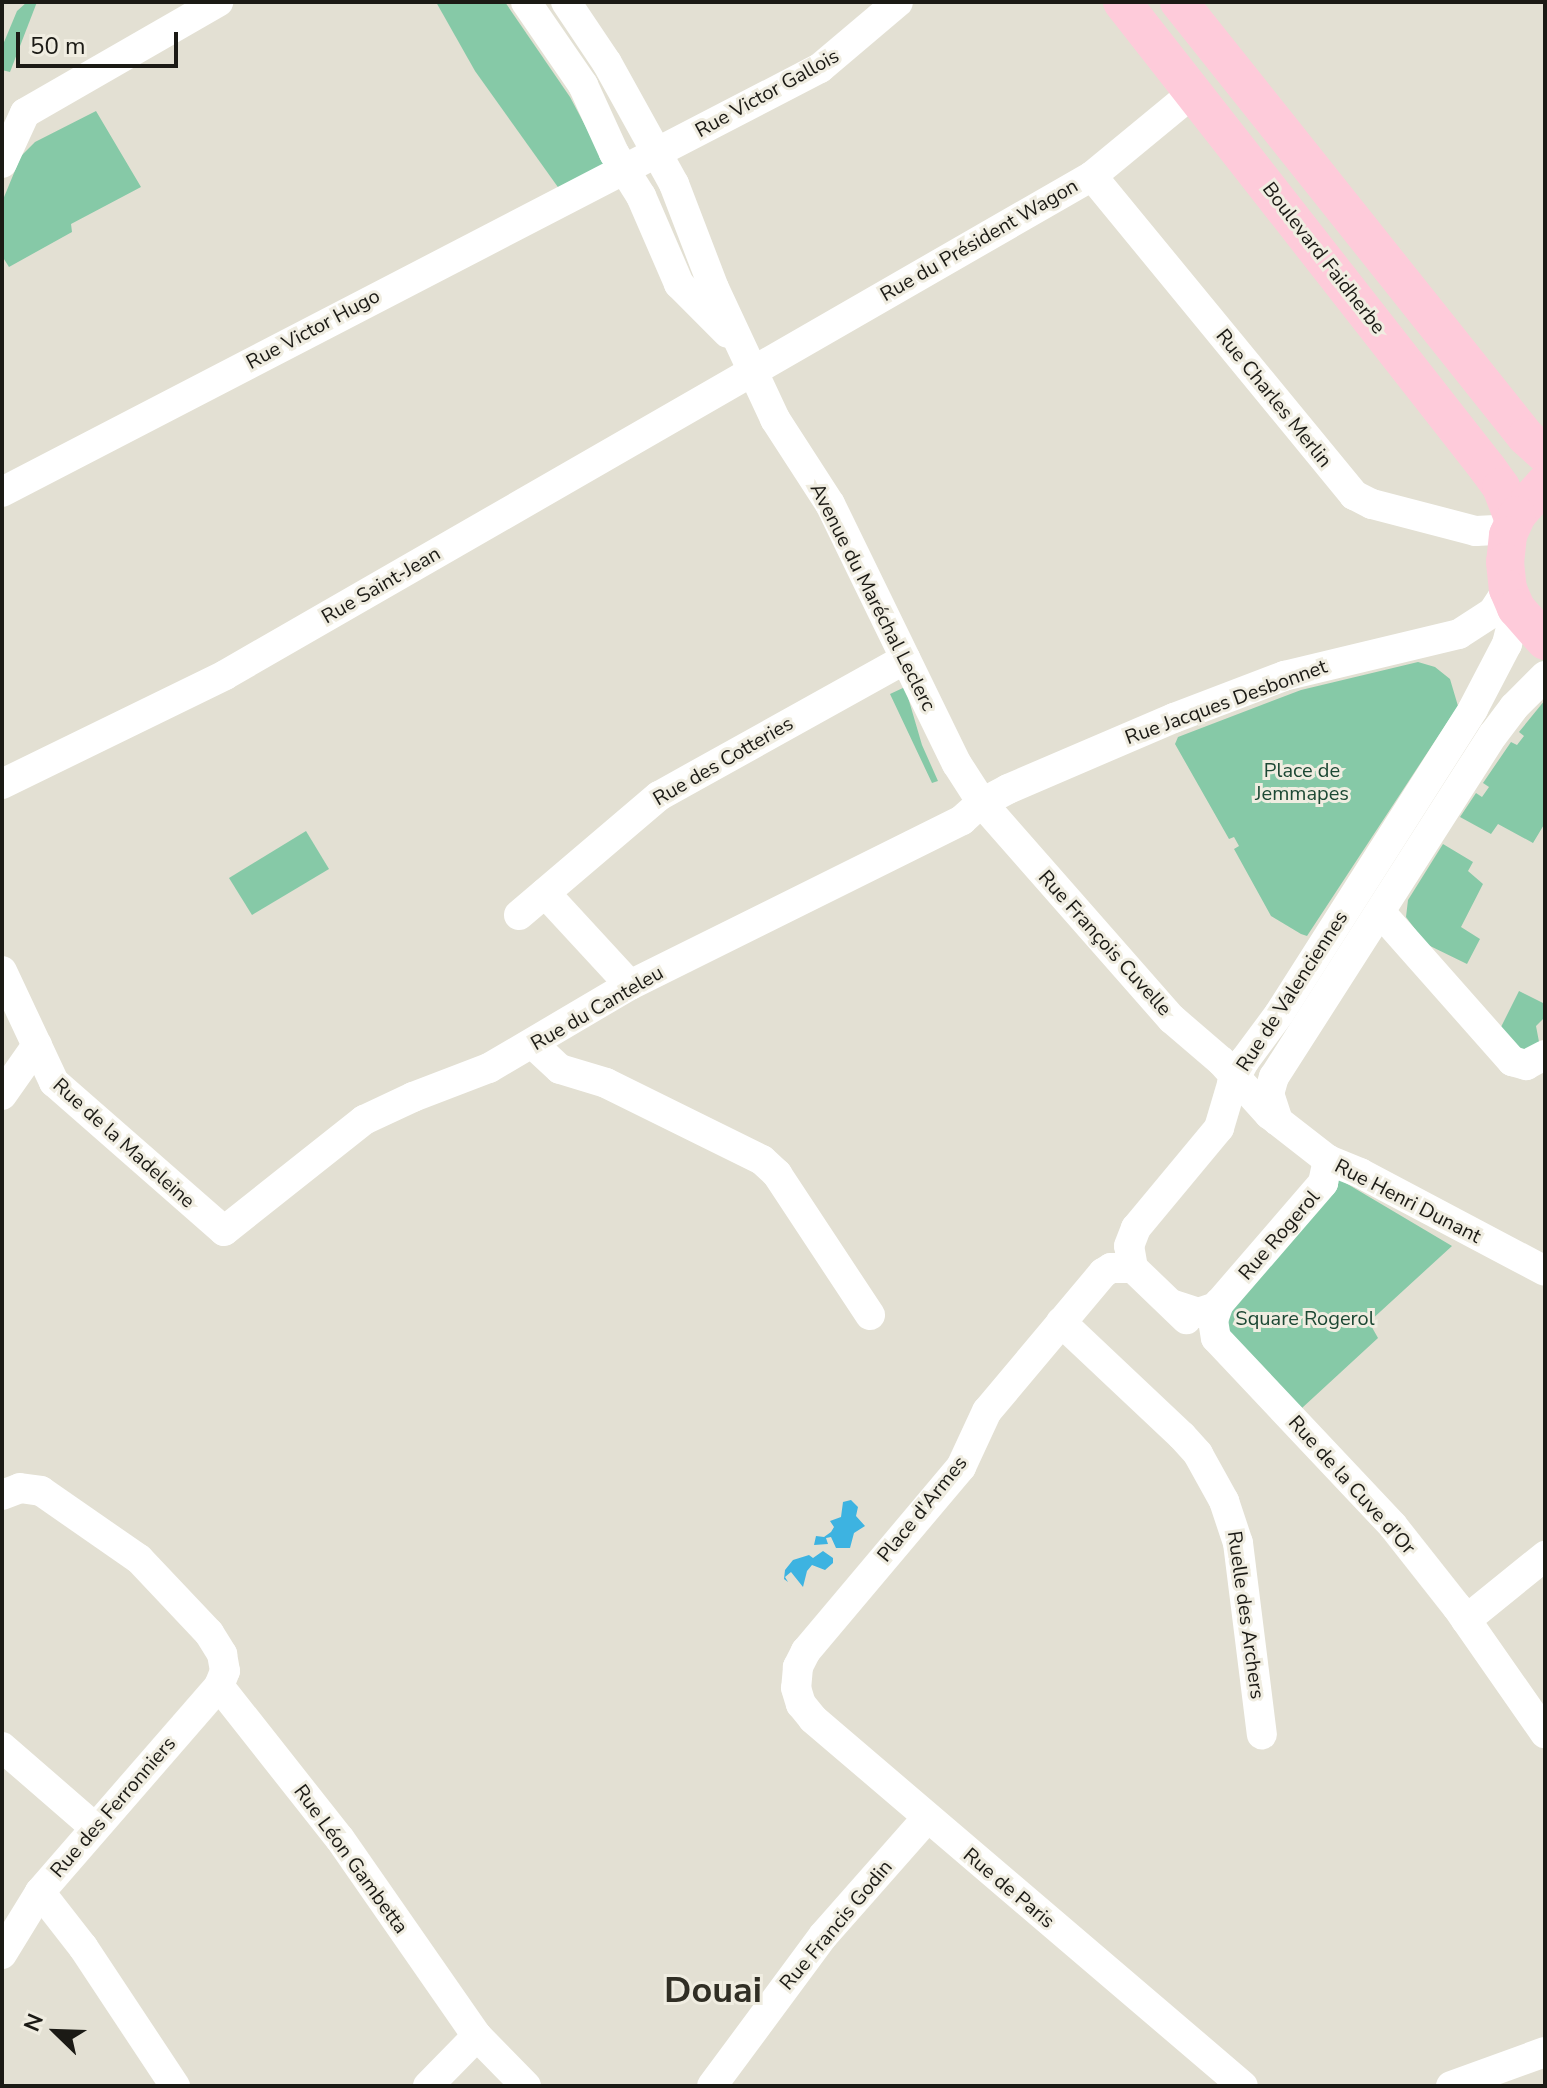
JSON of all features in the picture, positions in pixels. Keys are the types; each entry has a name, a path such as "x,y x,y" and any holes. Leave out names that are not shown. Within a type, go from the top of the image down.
{"main road":[{"name":"Boulevard Faidherbe","path":"1122,2 1488,469 1501,487 1512,525"},
{"path":"1179,2 1526,437 1545,454"},
{"path":"1545,483 1528,499 1512,525 1505,555 1512,598 1545,641"}],"street":[{"path":"2,163 14,108 218,2"},
{"name":"Avenue du Maréchal Leclerc","path":"526,2 583,85 679,284 748,360"},
{"name":"Avenue du Maréchal Leclerc","path":"566,2 607,63 659,154 785,438 830,504 963,774 982,803"},
{"name":"Rue Victor Gallois","path":"626,170 829,63 898,2"},
{"name":"Rue du Président Wagon","path":"748,360 1092,176 1194,92"},
{"name":"Rue Victor Hugo","path":"2,492 626,170"},
{"name":"Rue Charles Merlin","path":"1092,176 1354,495 1372,504 1476,531 1512,525"},
{"name":"Rue Saint-Jean","path":"2,784 225,675 748,360"},
{"name":"Rue Jacques Desbonnet","path":"982,803 1174,718 1284,676 1459,634 1512,598"},
{"name":"Rue de Valenciennes","path":"1133,1268 1129,1251 1136,1228 1225,1117 1235,1077 1473,709 1510,636 1512,598"},
{"name":"Rue des Cotteries","path":"519,915 671,788 905,659"},
{"name":"Rue de Valenciennes","path":"1274,1108 1274,1077 1506,716 1545,676"},
{"name":"Rue du Canteleu","path":"224,1231 364,1120 413,1097 481,1072 534,1045 630,985 962,820 982,803"},
{"name":"Rue François Cuvelle","path":"982,803 1172,1019 1235,1077"},
{"path":"545,893 630,985"},
{"path":"1381,913 1512,1061 1526,1065 1545,1055"},
{"name":"Rue de la Madeleine","path":"2,971 54,1082 224,1231"},
{"path":"1172,1019 1205,1064 1212,1083 1213,1110 1200,1151"},
{"path":"561,1027 579,1060 606,1083"},
{"path":"2,1095 37,1045"},
{"path":"534,1045 544,1058 560,1069 606,1083 762,1160 777,1174 870,1315"},
{"name":"Rue Henri Dunant","path":"1235,1077 1274,1108 1328,1160 1360,1173 1545,1271"},
{"name":"Rue Rogerol","path":"1219,1303 1323,1183 1328,1160"},
{"path":"1054,1330 1103,1273 1111,1268 1133,1268"},
{"name":"Rue de la Cuve d'Or","path":"1133,1268 1195,1329 1230,1356"},
{"path":"1174,1305 1198,1313 1210,1311 1219,1303"},
{"name":"Rue de la Cuve d'Or","path":"1219,1303 1213,1320 1213,1333 1230,1356 1393,1526 1466,1620 1545,1733"},
{"name":"Ruelle des Archers","path":"1054,1330 1149,1401 1198,1454 1236,1530 1262,1735"},
{"name":"Place d'Armes","path":"796,1677 799,1662 813,1642 956,1473 982,1418 1054,1330"},
{"name":"Rue Léon Gambetta","path":"16,1491 47,1494 139,1559 209,1633 222,1675 477,2036 526,2086"},
{"path":"1466,1620 1545,1556"},
{"name":"Rue des Ferronniers","path":"2,1954 40,1892 222,1675"},
{"name":"Rue de Paris","path":"796,1677 798,1698 807,1713 1228,2081"},
{"path":"2,1747 94,1827"},
{"name":"Rue Francis Godin","path":"724,2082 813,1947 927,1818"},
{"path":"40,1892 83,1947 175,2086"},
{"path":"428,2086 477,2036"},
{"path":"1451,2086 1545,2052"}],"green space":[{"path":"27,2 37,2 10,72 2,70 2,47 17,11"},
{"path":"436,2 505,2 570,97 604,161 603,165 560,190 475,71"},
{"path":"96,111 141,187 71,224 72,232 9,267 2,256 2,202 21,156 35,142"},
{"name":"Place de Jemmapes","path":"1418,662 1435,667 1450,679 1458,706 1307,936 1301,934 1271,916 1234,849 1239,846 1234,837 1229,839 1175,744 1178,737 1301,690"},
{"path":"905,687 922,745 938,781 932,783 890,694"},
{"path":"1545,700 1545,823 1533,843 1498,824 1491,834 1460,817 1476,793 1482,797 1489,787 1483,783 1511,742 1517,745 1524,736 1519,732"},
{"path":"306,831 329,869 252,915 229,878"},
{"path":"1443,844 1473,862 1468,871 1483,884 1461,927 1480,939 1467,964 1426,944 1406,917 1408,900"},
{"path":"1519,991 1545,1004 1545,1017 1536,1026 1540,1047 1527,1056 1496,1037"},
{"name":"Square Rogerol","path":"1339,1179 1452,1246 1369,1322 1378,1338 1302,1408 1218,1322"}],"water":[{"path":"851,1500 858,1507 856,1516 865,1526 854,1533 850,1548 836,1548 831,1537 826,1538 828,1544 814,1545 816,1536 824,1537 831,1532 834,1527 830,1521 841,1517 843,1502"},
{"path":"823,1551 833,1558 833,1563 825,1570 812,1565 803,1587 791,1572 785,1577 788,1582 784,1579 785,1570 793,1560 809,1555 813,1558"}],"district":[{"name":"Douai","path":"713,1991"}]}
